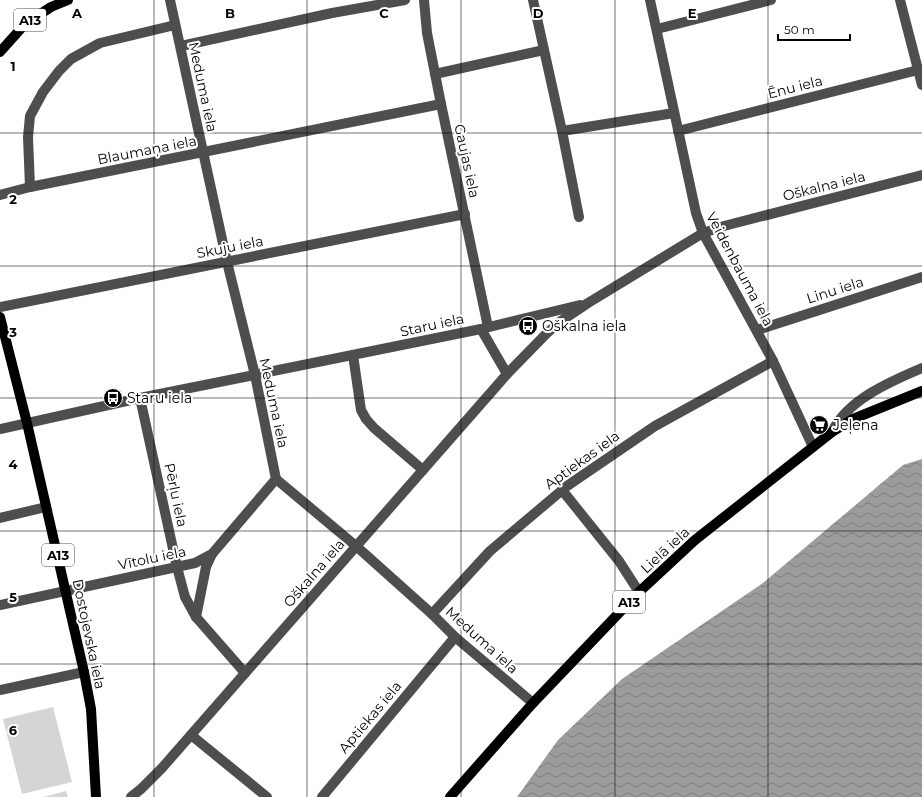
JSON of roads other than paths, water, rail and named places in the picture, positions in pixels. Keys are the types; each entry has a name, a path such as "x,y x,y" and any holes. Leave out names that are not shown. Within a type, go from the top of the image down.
{"main road":[{"name":"A13","path":"0,52 25,24 51,7 68,0"},
{"name":"Dostojevska iela","path":"0,317 27,423 84,672 91,709 96,797"},
{"name":"Lielā iela","path":"450,797 533,703 639,592 695,540 832,432 853,419 922,391"}],"street":[{"name":"Meduma iela","path":"170,0 226,262 255,375 276,479 356,546 432,614 455,637 533,703"},
{"path":"181,46 332,13 405,0"},
{"name":"Gaujas iela","path":"424,0 427,32 464,214 484,328 507,374"},
{"path":"533,0 562,131 579,217"},
{"name":"Veidenbauma iela","path":"650,0 696,213 703,233 773,361 813,447"},
{"path":"657,29 771,0"},
{"path":"900,0 922,85"},
{"path":"30,187 28,137 30,116 43,92 59,71 71,59 100,42 175,25"},
{"path":"435,74 544,50"},
{"name":"Ēnu iela","path":"678,131 918,70"},
{"name":"Blaumaņa iela","path":"0,194 441,104"},
{"path":"562,131 674,113"},
{"name":"Oškalna iela","path":"131,797 162,768 507,374 547,333 561,321 703,233 724,226 922,175"},
{"name":"Skuju iela","path":"0,308 464,214"},
{"name":"Linu iela","path":"756,330 922,277"},
{"name":"Staru iela","path":"0,429 140,398 484,328 588,303"},
{"path":"353,355 361,410 366,419 374,428 423,470"},
{"name":"Aptiekas iela","path":"432,614 490,551 562,490 655,426 773,361"},
{"path":"832,432 835,425 844,414 864,398 894,380 922,368"},
{"name":"Pērļu iela","path":"140,398 185,597 196,617 244,673"},
{"name":"Vītolu iela","path":"0,605 195,563 212,554 276,479"},
{"path":"562,490 619,561 639,592"},
{"path":"0,518 46,507"},
{"path":"196,617 206,567 212,554"},
{"name":"Aptiekas iela","path":"322,797 455,637"},
{"path":"0,690 84,672"},
{"path":"191,735 267,797"}],"water":[{"path":"922,459 922,797 517,797 558,740 622,679 763,583 903,465"}],"place":[{"name":"Oškalna iela","path":"528,326"},
{"name":"Staru iela","path":"113,398"},
{"name":"Jeļena","path":"819,425"}]}
